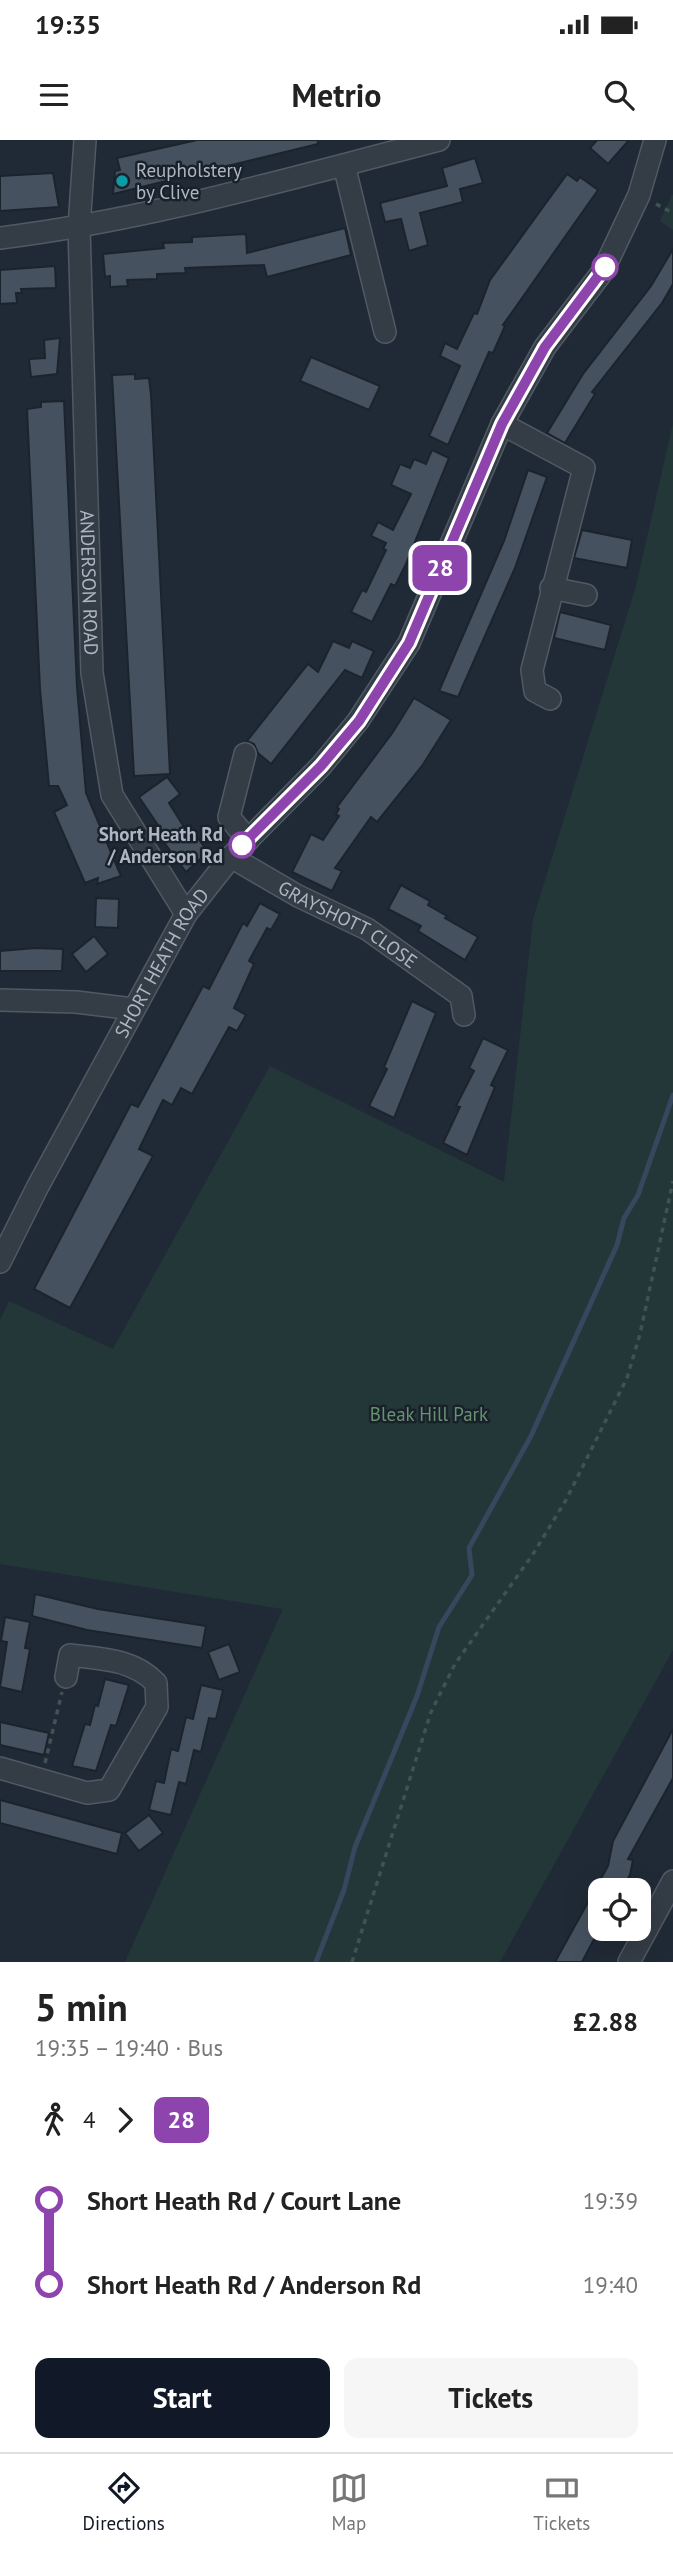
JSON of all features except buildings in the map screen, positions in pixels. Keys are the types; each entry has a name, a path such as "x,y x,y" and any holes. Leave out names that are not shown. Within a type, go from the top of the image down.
{"street":[{"name":"ANDERSON ROAD","path":"85,140 79,227 92,673 112,795 187,914"},
{"path":"0,238 79,227 344,164 366,149 439,140"},
{"name":"SHORT HEATH ROAD","path":"0,1262 133,1009 187,914 231,857 321,766 359,721 409,643 502,424 545,347 603,271 639,195 655,140"},
{"path":"344,164 385,332"},
{"path":"502,424 584,468 534,662 532,684 541,696 550,699"},
{"path":"551,588 586,595"},
{"path":"245,754 229,817 248,840"},
{"name":"GRAYSHOTT CLOSE","path":"231,857 298,896 367,929 467,998"},
{"path":"0,1000 76,1002 133,1009"},
{"path":"0,1768 87,1793 109,1790 157,1707 156,1683 142,1669 132,1665 70,1655 65,1677"},
{"path":"629,1962 673,1881"}],"path":[{"path":"352,1962 431,1712 454,1664 526,1564 566,1500 627,1378 640,1334 673,1181"},
{"path":"41,1779 65,1677"}],"green space":[{"path":"673,195 673,230 660,221"},
{"name":"Bleak Hill Park","path":"673,423 673,1650 500,1962 125,1962 283,1609 0,1564 0,1320 9,1301 113,1349 270,1066 504,1182 533,919 636,586"}],"waterway":[{"path":"316,1962 344,1890 355,1847 417,1696 439,1627 472,1575 469,1548 531,1436 617,1245 624,1218 638,1195 673,1095"}],"bus line":[{"name":"28","path":"242,845 321,766 359,721 409,643 502,424 545,347 605,267"}],"place":[{"name":"Reupholstery by Clive","path":"122,181"},
{"name":"Short Heath Rd / Anderson Rd","path":"242,845"}]}
